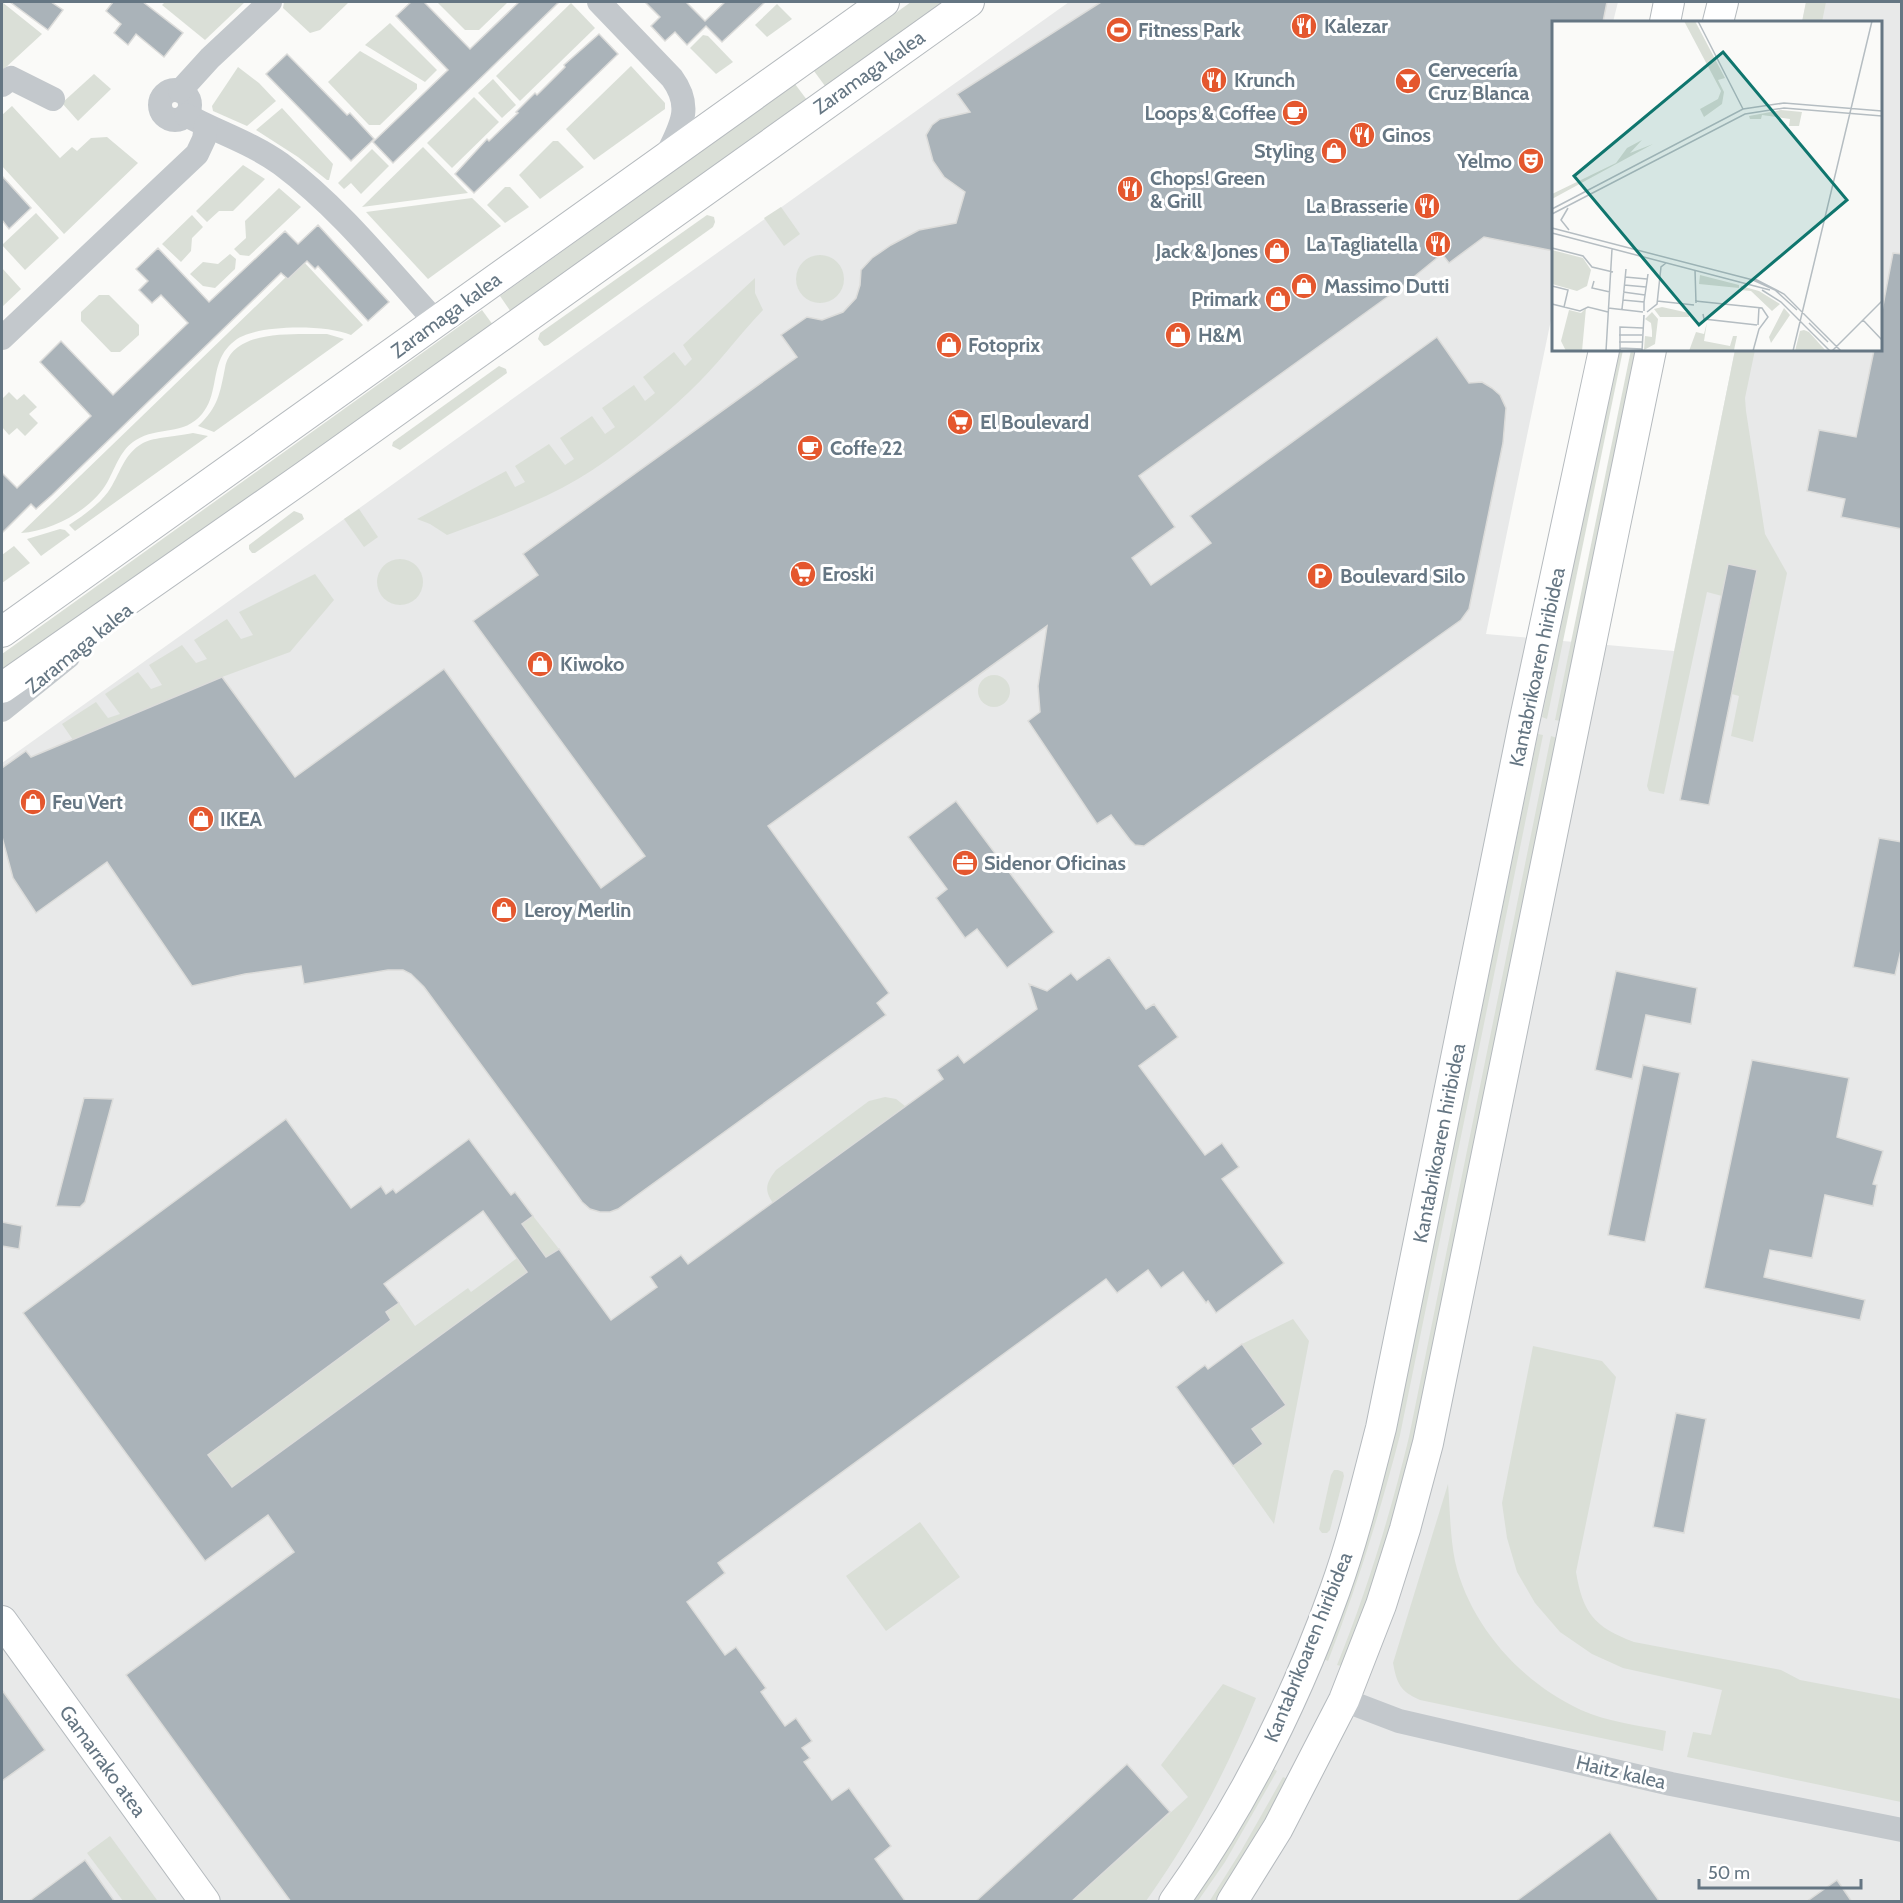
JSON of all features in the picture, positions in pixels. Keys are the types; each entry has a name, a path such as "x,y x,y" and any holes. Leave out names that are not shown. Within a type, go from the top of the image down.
{"main road":[{"name":"Zaramaga kalea","path":"4,630 884,2"},
{"name":"Zaramaga kalea","path":"2,688 184,562 969,2"},
{"path":"1665,21 1669,2"},
{"path":"1718,21 1723,2"},
{"name":"Kantabrikoaren hiribidea","path":"1174,1902 1233,1810 1276,1731 1335,1591 1358,1520 1381,1428 1524,723 1604,351"},
{"path":"1232,1902 1278,1828 1344,1700 1382,1605 1405,1529 1428,1443 1651,351"},
{"name":"Gamarrako atea","path":"2,1622 205,1902"}],"street":[{"path":"270,2 210,58 180,91 165,94 159,107 162,113 174,121 181,119 196,121 262,152 305,184 354,232 436,322"},
{"path":"599,2 681,90 684,116 666,157"},
{"path":"2,85 11,78 53,99"},
{"path":"2,338 197,154 204,139 196,121"},
{"name":"Zaramaga kalea","path":"2,710 184,562"},
{"name":"Haitz kalea","path":"1344,1700 1399,1721 1671,1784 1902,1830"}],"shaded area":[{"path":"2,2 42,34 4,69 2,75"},
{"path":"165,2 245,2 205,40 162,5"},
{"path":"284,2 349,2 320,30 310,33 283,8"},
{"path":"437,2 508,2 479,30 465,30"},
{"path":"911,2 944,2 825,86 814,71"},
{"path":"1069,2 1618,2 1613,21 1552,21 1552,315 1486,634 1674,651 1735,351 1882,351 1882,21 1802,21 1806,2 1901,2 1901,1901 2,1901 2,763"},
{"path":"1806,2 1826,2 1822,21 1802,21"},
{"path":"571,3 595,28 520,101 496,76"},
{"path":"777,4 792,19 767,37 755,25"},
{"path":"390,23 437,70 425,82 365,45"},
{"path":"703,35 708,36 733,62 716,74 690,48"},
{"path":"360,51 417,84 417,89 380,125 369,125 328,82"},
{"path":"631,66 665,103 665,109 594,160 566,129"},
{"path":"238,67 259,83 276,101 247,126 213,111 212,106"},
{"path":"94,74 111,89 78,121 62,103"},
{"path":"493,79 516,105 502,118 478,93"},
{"path":"795,84 807,100 511,312 500,296"},
{"path":"474,97 499,122 452,168 427,143"},
{"path":"12,106 60,158 72,147 77,151 91,138 107,137 138,163 64,234 2,166 2,115"},
{"path":"282,108 333,164 329,180 256,130"},
{"path":"553,141 558,141 584,167 540,199 519,175"},
{"path":"423,147 468,193 362,207"},
{"path":"372,149 389,166 361,194 351,183 344,189 338,183"},
{"path":"243,165 265,179 233,211 219,211 207,222 196,211"},
{"path":"505,187 510,187 529,207 505,223 487,205"},
{"path":"279,188 301,207 249,256 240,255 234,249 246,238 245,221"},
{"path":"472,198 501,226 428,279 366,212"},
{"path":"781,207 800,234 784,246 764,218"},
{"path":"36,213 59,238 25,270 2,245"},
{"path":"192,215 203,227 192,238 191,251 181,262 162,244"},
{"path":"707,215 714,217 713,227 548,345 544,346 538,339 540,333"},
{"path":"230,254 236,259 235,269 215,288 203,286 190,274 203,262 218,264"},
{"path":"815,255 825,255 837,262 844,274 844,284 837,296 825,303 815,303 800,292 796,284 796,274 807,259"},
{"path":"303,261 363,325 351,335 327,329 281,328 254,332 237,339 223,354 210,400 195,421 136,440 123,453 108,481 93,501 59,523 21,533 286,277 288,279"},
{"path":"2,268 21,289 2,307"},
{"path":"755,278 755,293 763,310 689,392 607,460 546,496 447,535 417,519 506,471 515,487 525,482 515,466 549,444 565,465 574,459 560,438 592,416 605,434 615,427 602,408 634,385 645,401 655,393 643,377 674,352 685,366 692,359 683,345"},
{"path":"99,295 109,295 139,325 139,335 120,352 111,352 81,321 81,312"},
{"path":"482,310 493,325 2,676 2,654"},
{"path":"327,334 344,339 214,432 198,426 214,406 220,393 230,355 240,346 267,336"},
{"path":"1617,351 1623,351 1547,719 1542,717"},
{"path":"1631,351 1636,351 1560,721 1555,720"},
{"path":"1735,351 1755,351 1745,398 1746,411 1765,534 1787,573 1753,742 1731,736 1739,696 1732,694 1757,571 1722,596 1707,592 1664,794 1649,791 1647,786"},
{"path":"499,366 506,369 507,373 400,450 392,446 393,442"},
{"path":"9,392 17,400 24,394 37,407 29,414 38,423 25,436 17,428 9,435 2,427 2,399"},
{"path":"193,433 208,436 75,531 69,525 104,497 126,459 136,448 154,439"},
{"path":"359,509 378,537 364,547 344,519"},
{"path":"294,511 302,514 304,519 252,553 249,545"},
{"path":"60,529 70,535 41,556 27,539"},
{"path":"14,546 30,563 2,583 2,555"},
{"path":"400,559 416,566 423,582 416,598 400,605 384,598 377,582 384,566"},
{"path":"315,574 334,600 290,652 222,677 73,740 62,724 96,702 108,718 120,714 105,694 138,672 151,689 162,685 149,665 182,645 196,663 207,659 194,640 227,619 241,639 253,635 239,612"},
{"path":"994,675 1005,680 1010,691 1005,702 994,707 983,702 978,691 983,680"},
{"path":"1538,734 1543,735 1400,1435 1367,1549 1328,1661 1323,1659 1350,1589 1372,1522 1395,1434"},
{"path":"1551,736 1557,738 1414,1438 1391,1527 1369,1596 1341,1666 1337,1665 1377,1552 1409,1437"},
{"path":"885,1097 896,1099 905,1106 773,1203 767,1186 776,1170 869,1101"},
{"path":"533,1216 559,1249 243,1480 268,1516 258,1523 220,1471 167,1508 155,1494 391,1320 386,1312 399,1303 415,1326 468,1288 471,1292 536,1244 522,1224"},
{"path":"1293,1319 1309,1341 1274,1524 1233,1466 1263,1444 1252,1429 1286,1405 1242,1344"},
{"path":"1533,1346 1602,1361 1616,1377 1576,1572 1582,1598 1593,1617 1609,1630 1634,1642 1781,1670 1800,1680 1901,1699 1901,1802 1687,1757 1693,1732 1711,1735 1722,1690 1623,1668 1592,1654 1560,1632 1535,1603 1517,1572 1507,1538 1502,1503"},
{"path":"1334,1470 1343,1472 1344,1476 1330,1530 1322,1533 1319,1529"},
{"path":"1448,1484 1453,1552 1462,1585 1486,1630 1502,1650 1539,1684 1559,1699 1581,1710 1612,1720 1666,1731 1663,1751 1420,1700 1400,1686 1393,1663"},
{"path":"920,1522 960,1577 886,1631 846,1576"},
{"path":"1223,1684 1256,1698 1207,1803 1178,1853 1146,1901 1071,1902 1188,1797 1161,1765"},
{"path":"1272,1768 1277,1771 1225,1862 1198,1901 1191,1902"},
{"path":"1283,1777 1288,1779 1251,1844 1215,1901 1209,1902 1241,1851"},
{"path":"110,1836 156,1901 123,1901 87,1853"}],"building":[{"path":"10,2 51,2 63,10 48,30"},
{"path":"113,2 143,2 183,33 164,57 136,34 128,45 114,33 121,24 106,11"},
{"path":"411,2 424,2 470,49 519,2 559,2 393,163 373,142 448,70 396,16"},
{"path":"645,2 686,2 705,21 725,2 765,2 722,42 706,26 687,45 675,32 665,41 651,26 660,17"},
{"path":"1101,2 1607,2 1603,21 1552,21 1552,251 1484,237 1449,263 1442,254 1404,285 1139,476 1175,527 1132,558 1151,585 1211,543 1190,516 1437,337 1469,383 1482,382 1492,388 1500,395 1506,408 1503,443 1469,609 1461,620 1144,846 1135,845 1111,815 1097,824 1028,721 1040,712 1038,686 1047,626 768,826 889,993 877,1003 886,1015 618,1209 610,1212 590,1209 582,1202 424,987 411,974 403,970 388,970 304,984 301,966 245,974 192,986 107,862 36,913 13,878 2,837 2,768 26,751 31,757 222,677 295,777 444,669 601,888 645,856 473,621 538,575 523,554 797,357 781,335 807,317 822,320 843,312 856,298 861,270 872,258 919,230 956,223 965,192 944,177 933,161 926,135 932,125 940,119 970,112 957,94"},
{"path":"599,34 618,54 474,193 455,174 487,139 489,141 535,93 537,95 565,67 564,65"},
{"path":"287,54 347,115 350,113 374,139 351,161 266,74"},
{"path":"2,176 31,208 9,229 2,220"},
{"path":"318,225 389,302 368,321 318,266 315,269 307,261 288,279 281,273 52,495 36,509 31,504 2,533 2,473 17,488 91,416 40,362 61,341 113,395 188,323 161,295 152,303 139,290 148,281 136,269 158,248 209,302 285,231 298,244"},
{"path":"1893,253 1902,254 1902,529 1841,517 1845,499 1807,491 1819,430 1856,437 1874,351 1882,351 1882,311"},
{"path":"1728,564 1757,570 1709,805 1680,800"},
{"name":"Sidenor Oficinas","path":"956,801 1054,932 1007,968 977,929 965,938 936,898 947,889 908,837"},
{"path":"1879,838 1902,842 1902,946 1895,975 1853,967"},
{"path":"1109,957 1146,1009 1154,1004 1178,1037 1139,1066 1205,1155 1222,1143 1239,1167 1222,1179 1284,1263 1216,1313 1183,1272 1161,1288 1148,1270 1117,1293 1106,1279 718,1563 725,1573 687,1602 725,1655 736,1647 766,1688 761,1692 785,1726 796,1718 812,1741 802,1748 810,1758 804,1762 832,1800 849,1788 891,1846 875,1859 906,1902 291,1902 126,1675 294,1552 268,1515 205,1561 23,1313 286,1119 351,1208 381,1186 386,1194 393,1189 396,1193 469,1139 511,1195 515,1192 533,1216 522,1224 546,1257 559,1249 611,1320 657,1287 650,1277 681,1255 688,1264 943,1079 937,1070 958,1055 964,1063 1037,1009 1029,984 1047,991 1071,973 1077,980","holes":["483,1211 527,1272 232,1487 208,1455 391,1320 386,1312 399,1303 384,1284"]},
{"path":"1616,971 1697,988 1691,1024 1646,1015 1632,1079 1595,1070"},
{"path":"1752,1060 1849,1078 1837,1137 1883,1151 1873,1184 1877,1185 1873,1206 1825,1195 1812,1258 1770,1250 1764,1277 1865,1300 1860,1320 1704,1288"},
{"path":"1643,1065 1680,1073 1645,1242 1608,1235"},
{"path":"84,1098 113,1099 85,1202 80,1207 56,1206"},
{"path":"2,1222 22,1226 19,1249 2,1246"},
{"path":"1242,1344 1286,1405 1252,1429 1263,1444 1233,1466 1176,1387 1205,1365 1208,1369"},
{"path":"1676,1413 1706,1419 1684,1533 1653,1527"},
{"path":"2,1690 45,1750 2,1781"},
{"path":"1127,1764 1170,1812 1071,1902 975,1902"},
{"path":"1610,1832 1660,1902 1515,1902"},
{"path":"85,1860 115,1902 28,1902"},
{"path":"1837,1880 1852,1902 1806,1902"}],"place":[{"name":"Kalezar","path":"1304,26"},
{"name":"Fitness Park","path":"1119,30"},
{"name":"Krunch","path":"1214,80"},
{"name":"Cervecería Cruz Blanca","path":"1408,81"},
{"name":"Loops & Coffee","path":"1295,113"},
{"name":"Ginos","path":"1362,135"},
{"name":"Styling","path":"1334,151"},
{"name":"Yelmo","path":"1531,161"},
{"name":"Chops! Green & Grill","path":"1130,189"},
{"name":"La Brasserie","path":"1427,206"},
{"name":"La Tagliatella","path":"1438,244"},
{"name":"Jack & Jones","path":"1277,251"},
{"name":"Massimo Dutti","path":"1304,286"},
{"name":"Primark","path":"1278,299"},
{"name":"H&M","path":"1178,335"},
{"name":"Fotoprix","path":"949,345"},
{"name":"El Boulevard","path":"960,422"},
{"name":"Coffe 22","path":"810,448"},
{"name":"Eroski","path":"803,574"},
{"name":"Boulevard Silo","path":"1320,576"},
{"name":"Kiwoko","path":"540,664"},
{"name":"Feu Vert","path":"33,802"},
{"name":"IKEA","path":"201,819"},
{"name":"Sidenor Oficinas","path":"965,863"},
{"name":"Leroy Merlin","path":"504,910"}]}
